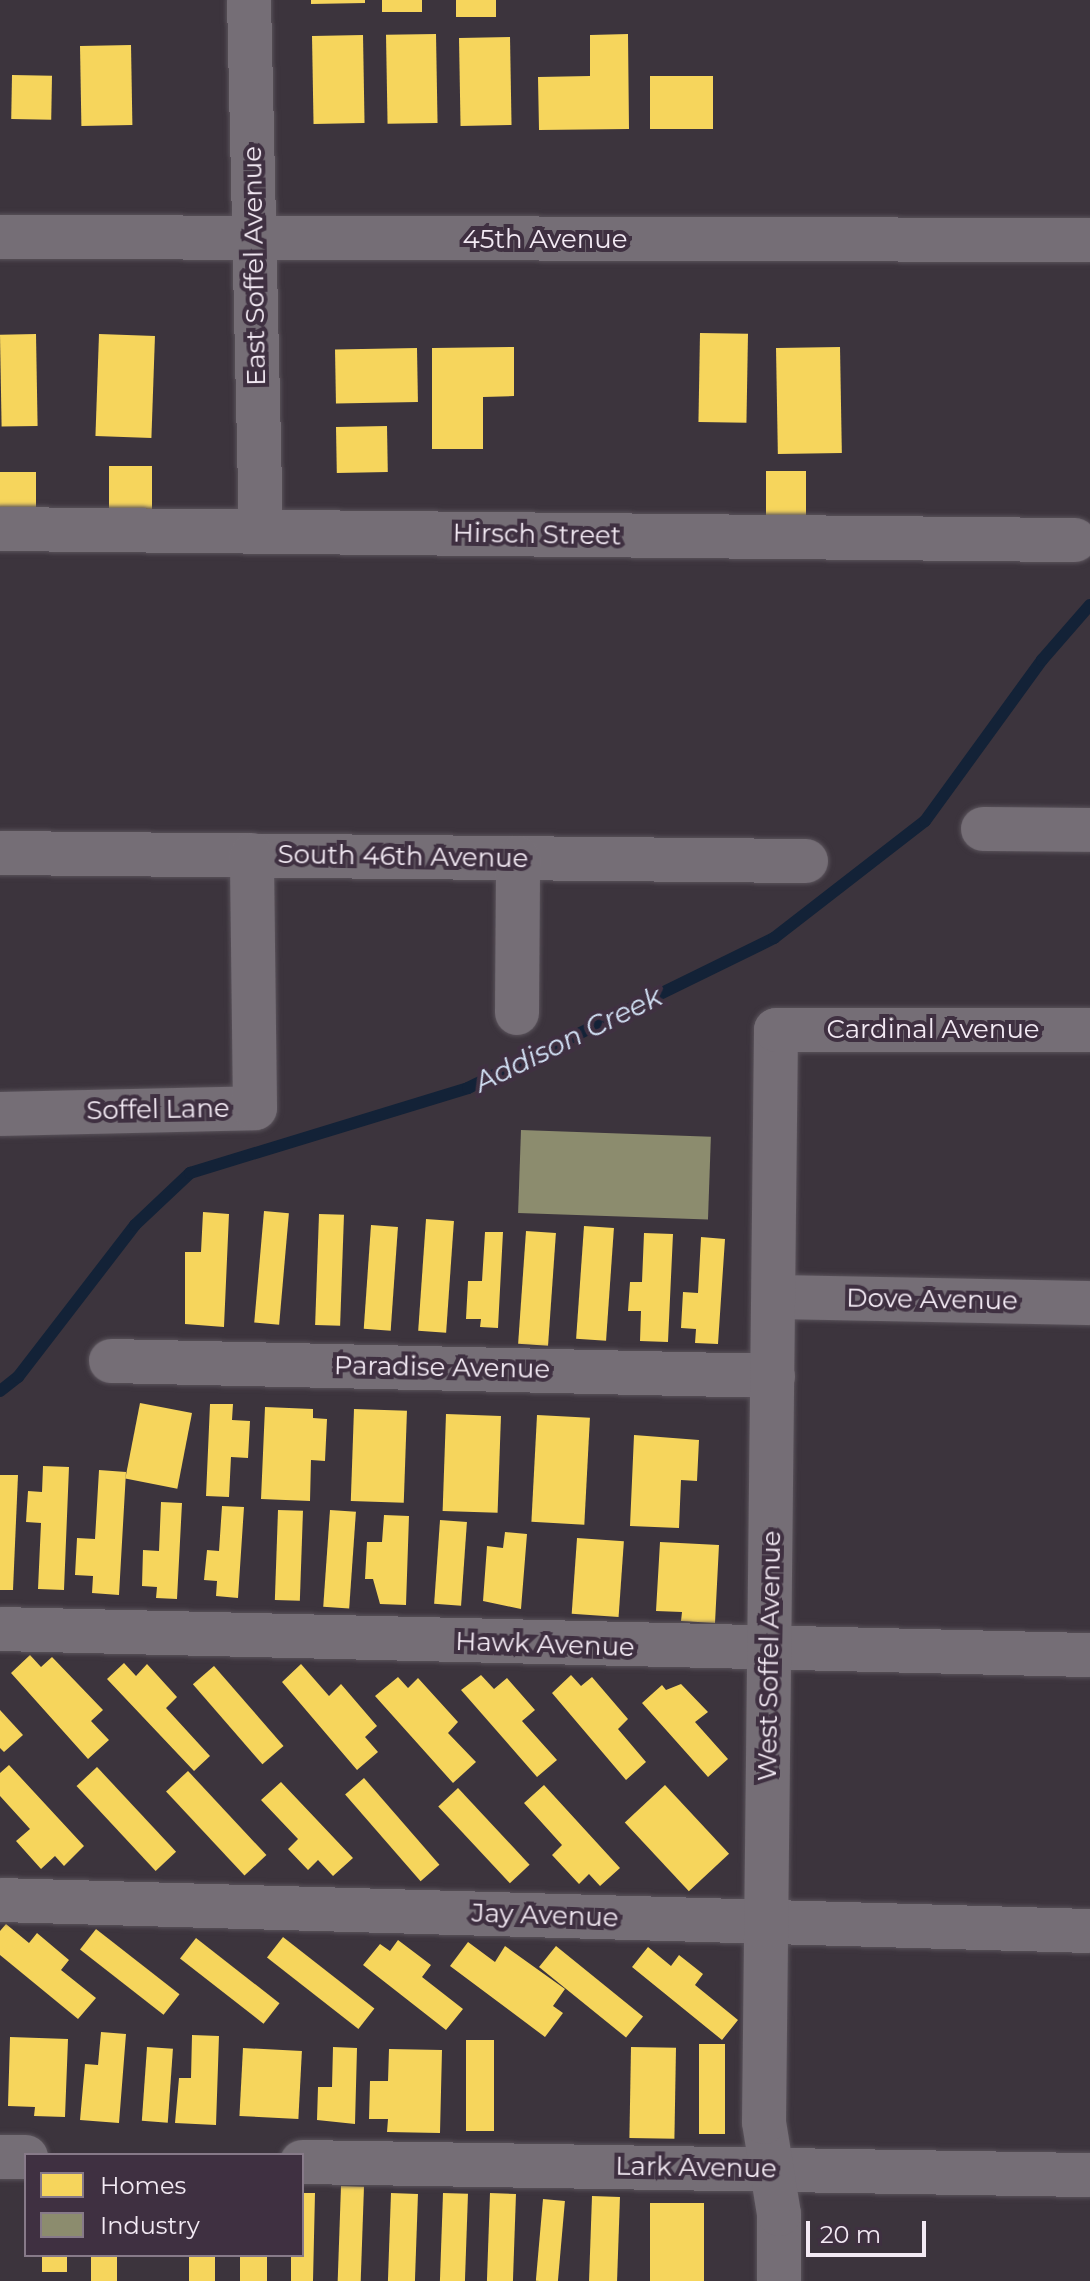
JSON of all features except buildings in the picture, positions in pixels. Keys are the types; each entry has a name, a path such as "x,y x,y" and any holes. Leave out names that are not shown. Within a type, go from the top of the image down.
{"street":[{"name":"East Soffel Avenue","path":"249,0 261,532"},
{"name":"45th Avenue","path":"0,237 1090,240"},
{"name":"Hirsch Street","path":"0,529 1075,540"},
{"path":"983,829 1090,830"},
{"name":"South 46th Avenue","path":"0,853 806,861"},
{"name":"Soffel Lane","path":"0,1114 255,1108 252,855"},
{"path":"517,1013 518,858"},
{"name":"Cardinal Avenue","path":"776,1030 1090,1030"},
{"name":"West Soffel Avenue","path":"776,1030 764,2122 779,2214 779,2281"},
{"name":"Dove Avenue","path":"774,1297 1090,1303"},
{"name":"Paradise Avenue","path":"111,1361 773,1376"},
{"name":"Hawk Avenue","path":"0,1629 770,1651 1090,1655"},
{"name":"Jay Avenue","path":"0,1900 1090,1931"},
{"path":"0,2157 24,2157"},
{"name":"Lark Avenue","path":"304,2162 1090,2175"}],"waterway":[{"name":"Addison Creek","path":"0,1391 18,1377 135,1225 190,1173 468,1088 774,938 925,821 1042,660 1090,605"}]}
